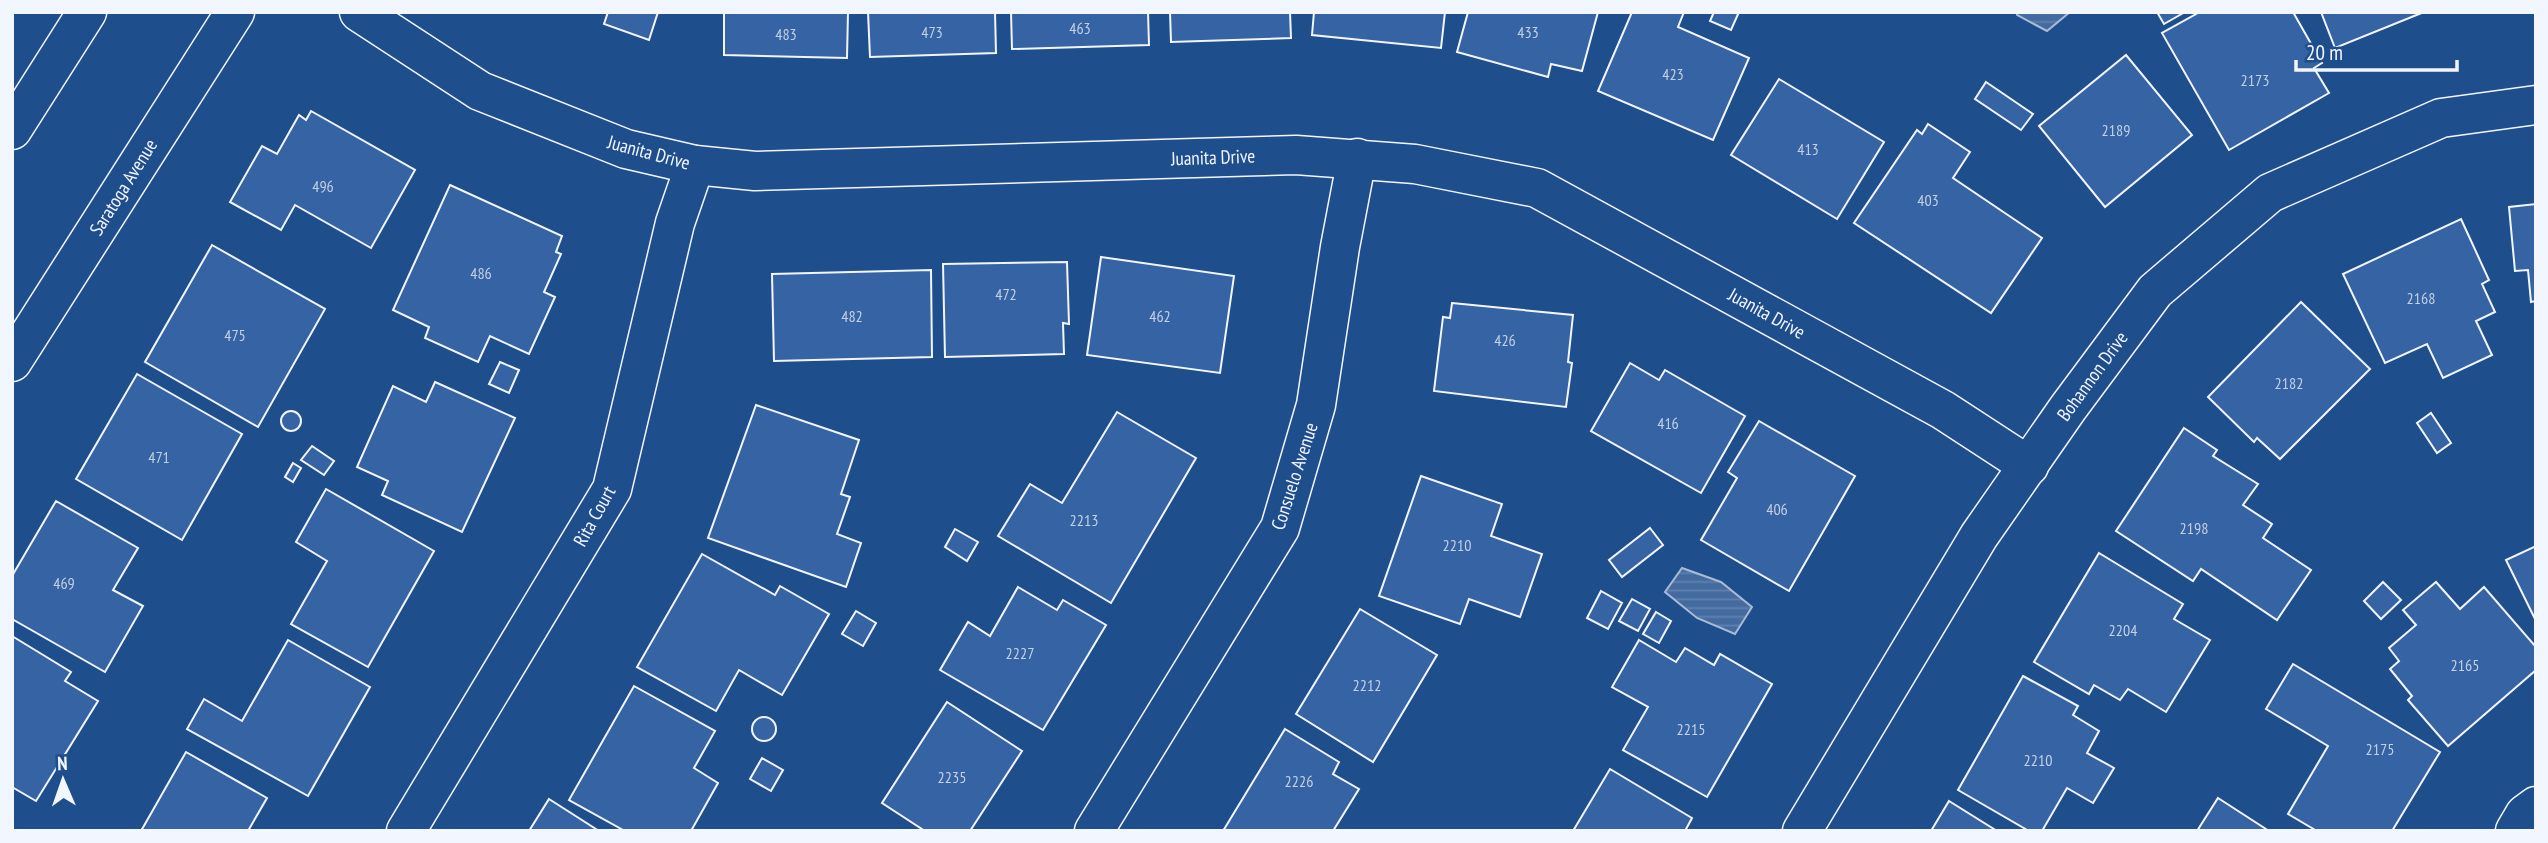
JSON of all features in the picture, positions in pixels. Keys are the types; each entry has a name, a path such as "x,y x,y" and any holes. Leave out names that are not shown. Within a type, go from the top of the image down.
{"street":[{"path":"12,131 86,12"},
{"name":"Saratoga Avenue","path":"12,362 234,12"},
{"name":"Juanita Drive","path":"359,12 480,91 626,149 695,165 755,171 1296,155 1415,164 1537,188 1943,410 2029,466"},
{"name":"Bohannon Drive","path":"1802,831 1979,536 2155,291 2270,193 2441,118 2536,105"},
{"name":"Consuelo Avenue","path":"1094,831 1280,528 1316,405 1340,247 1357,158"},
{"name":"Rita Court","path":"405,831 612,489 675,223 695,165"},
{"path":"2515,831 2525,814 2536,806"}],"water":[{"path":"2017,12 2070,12 2047,31 2017,15"},
{"path":"1682,568 1721,582 1752,607 1735,634 1697,618 1665,592"}],"building":[{"path":"608,12 658,12 649,40 604,24"},
{"path":"724,12 848,12 847,58 724,55"},
{"path":"868,12 995,12 996,53 870,57"},
{"path":"1011,12 1148,12 1149,45 1012,49"},
{"path":"1170,12 1290,12 1291,38 1171,42"},
{"path":"1314,12 1445,12 1441,48 1312,35"},
{"path":"1468,12 1598,12 1582,71 1551,64 1548,77 1457,52"},
{"path":"1632,12 1684,12 1678,27 1749,58 1713,140 1598,91"},
{"path":"1714,12 1739,12 1731,30 1710,21"},
{"path":"2157,12 2185,12 2164,24"},
{"path":"2194,12 2293,12 2322,63 2314,68 2329,93 2229,150 2162,33 2196,14"},
{"path":"2321,12 2424,12 2335,48"},
{"path":"2126,55 2192,135 2105,207 2039,126"},
{"path":"1779,79 1884,142 1837,219 1731,155"},
{"path":"1986,82 2033,114 2021,130 1975,99"},
{"path":"311,111 415,170 371,248 295,205 281,230 230,202 262,146 277,154 299,115 306,120"},
{"path":"1928,124 1970,152 1953,178 2042,238 1991,313 1854,223 1917,130 1922,134"},
{"path":"450,185 562,236 556,252 561,254 544,292 555,297 529,354 490,336 478,362 425,338 429,327 393,310"},
{"path":"2536,204 2536,301 2531,302 2528,270 2515,271 2509,207"},
{"path":"2461,219 2489,280 2482,284 2495,312 2476,321 2492,355 2443,378 2427,344 2385,363 2343,274"},
{"path":"212,245 325,309 258,427 145,362"},
{"path":"1101,257 1234,276 1220,373 1087,355"},
{"path":"1067,262 1069,324 1063,323 1064,354 945,357 943,264"},
{"path":"931,270 932,357 774,361 772,274"},
{"path":"2301,302 2370,369 2280,459 2257,438 2254,442 2208,397"},
{"path":"1452,303 1573,315 1568,362 1572,363 1566,407 1434,391 1443,317 1450,318"},
{"path":"500,362 519,370 509,393 489,384"},
{"path":"1630,363 1659,380 1665,370 1745,416 1701,493 1591,431"},
{"path":"137,374 242,434 182,540 76,479"},
{"path":"435,382 515,418 462,532 382,495 388,481 357,467 393,386 426,402"},
{"path":"756,405 859,440 841,494 850,497 837,534 861,543 846,587 708,538"},
{"path":"291,411 298,414 301,421 298,428 291,431 284,428 281,421 284,414"},
{"path":"1117,412 1196,458 1111,603 998,536 1030,484 1062,503"},
{"path":"2431,413 2451,443 2437,453 2417,423"},
{"path":"1759,421 1855,476 1789,591 1701,540 1737,478 1728,472"},
{"path":"2184,428 2217,450 2213,456 2258,484 2243,505 2272,524 2263,538 2311,570 2277,620 2201,569 2193,581 2116,531"},
{"path":"312,446 334,461 324,475 301,460"},
{"path":"293,463 301,468 293,482 285,477"},
{"path":"1421,476 1502,504 1491,536 1542,554 1520,617 1469,599 1460,624 1379,596"},
{"path":"326,489 434,551 368,667 291,624 327,561 296,542"},
{"path":"56,501 138,548 113,590 143,606 105,672 12,619 12,576"},
{"path":"1650,528 1663,545 1622,577 1609,560"},
{"path":"955,529 978,542 967,561 945,547"},
{"path":"2536,546 2536,621 2506,560"},
{"path":"2099,553 2183,604 2174,619 2210,640 2166,712 2128,689 2120,700 2094,685 2089,694 2034,662"},
{"path":"702,554 775,595 780,586 829,614 782,695 739,670 716,711 637,667"},
{"path":"2383,582 2401,600 2381,619 2364,601"},
{"path":"2436,582 2460,609 2484,587 2536,647 2536,670 2448,746 2408,700 2412,696 2390,669 2399,661 2389,648 2416,625 2403,610"},
{"path":"1018,587 1057,610 1063,600 1106,625 1043,730 940,670 968,622 990,636"},
{"path":"1601,591 1622,603 1608,629 1587,618"},
{"path":"1632,599 1650,609 1638,631 1619,621"},
{"path":"1360,609 1437,655 1373,762 1296,714"},
{"path":"856,611 876,623 863,646 842,634"},
{"path":"1656,612 1671,621 1659,643 1643,634"},
{"path":"12,636 71,672 65,681 98,701 36,801 12,787"},
{"path":"288,640 370,687 308,796 187,729 204,699 242,721"},
{"path":"1639,640 1676,662 1685,648 1714,665 1720,654 1772,684 1707,797 1623,750 1648,707 1612,687"},
{"path":"2293,664 2440,752 2392,831 2317,831 2288,814 2328,746 2266,709"},
{"path":"2023,676 2078,706 2073,715 2099,731 2087,753 2114,768 2093,803 2067,788 2042,831 2029,831 1958,790"},
{"path":"634,686 715,731 694,768 718,783 691,831 625,831 569,800"},
{"path":"947,702 1022,751 970,831 925,831 882,803"},
{"path":"764,717 773,720 776,729 773,738 764,741 755,738 752,729 755,720"},
{"path":"1285,729 1339,762 1333,774 1359,789 1333,831 1223,831"},
{"path":"186,752 267,798 248,831 141,831"},
{"path":"762,758 783,770 771,791 750,779"},
{"path":"1610,769 1692,818 1685,831 1573,831"},
{"path":"2218,798 2269,831 2197,831"},
{"path":"549,799 599,831 529,831"},
{"path":"1949,801 1997,831 1931,831"}]}
